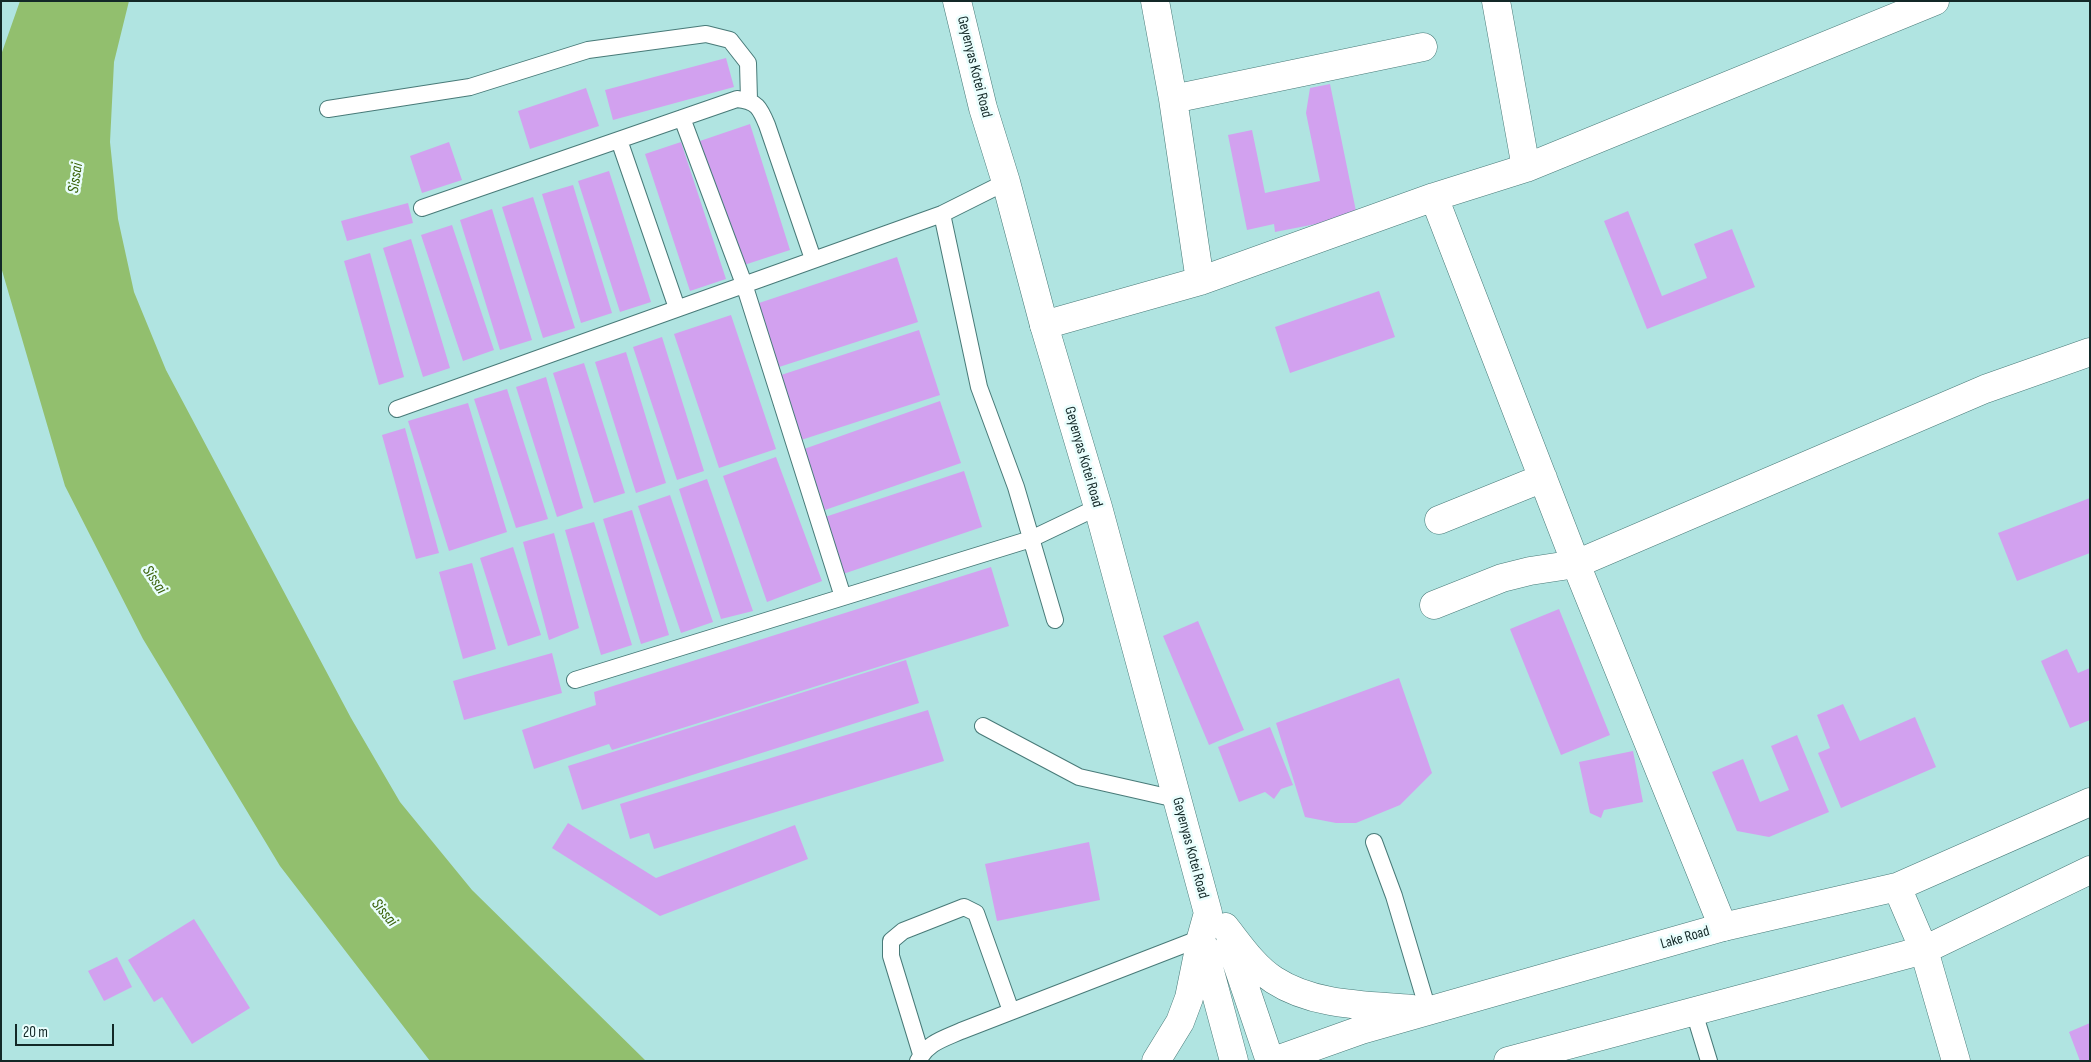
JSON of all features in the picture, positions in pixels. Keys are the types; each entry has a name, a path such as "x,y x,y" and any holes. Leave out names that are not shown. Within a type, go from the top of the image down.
{"street":[{"name":"Geyenyas Kotei Road","path":"957,1 983,108 1006,182 1044,325 1098,507 1211,926"},
{"path":"1155,1 1173,99 1200,281"},
{"path":"1496,1 1526,168"},
{"path":"1044,325 1200,281 1434,197 1526,168 1935,1"},
{"path":"1173,99 1423,47"},
{"path":"1434,197 1576,564 1724,927"},
{"path":"1434,605 1502,578 1530,571 1576,564 1985,389 2090,352"},
{"path":"1438,520 1543,478"},
{"name":"Lake Road","path":"1274,1061 1361,1030 1428,1010 1724,927 1897,887 2090,802"},
{"path":"1508,1061 1924,950 2090,870"},
{"path":"1897,887 1924,950 1956,1061"},
{"path":"1211,926 1273,979 1291,990 1330,1001 1428,1010"},
{"path":"1156,1061 1180,1022 1211,926"},
{"path":"1211,926 1234,1061"},
{"path":"1211,926 1270,1061"}],"lane":[{"path":"328,109 470,88 588,50 706,34 730,40 748,63 749,100"},
{"path":"422,208 737,99 749,100 760,108 767,125 813,260"},
{"path":"682,118 744,284 844,597"},
{"path":"619,140 677,308"},
{"path":"397,409 942,214 1006,182"},
{"path":"942,214 979,387 1016,487 1055,620"},
{"path":"575,680 1031,538 1098,507"},
{"path":"983,726 1080,777 1176,799"},
{"path":"1374,842 1388,878 1428,1010"},
{"path":"920,1057 891,956 892,942 903,931 964,908 976,913 1011,1011"},
{"path":"920,1057 930,1044 1211,926"},
{"path":"1694,1012 1709,1061"}],"water":[{"name":"Sissai","path":"20,1 129,1 114,62 110,142 118,219 134,292 166,370 351,718 400,802 472,890 646,1061 430,1061 280,866 143,639 65,486 1,267 1,55"}],"building":[{"path":"726,58 734,87 613,120 605,90"},
{"path":"1330,84 1357,216 1275,232 1274,224 1247,230 1228,135 1252,130 1265,193 1320,181 1306,113 1310,88"},
{"path":"586,88 599,126 530,149 518,111"},
{"path":"750,124 790,250 741,266 697,142"},
{"path":"449,142 462,180 422,193 410,156"},
{"path":"681,142 726,279 690,291 645,154"},
{"path":"609,171 651,302 620,312 578,181"},
{"path":"573,185 612,313 581,323 542,194"},
{"path":"533,197 575,328 543,338 502,207"},
{"path":"408,203 413,223 347,241 341,221"},
{"path":"492,209 532,340 500,350 460,220"},
{"path":"1628,211 1662,296 1707,278 1694,244 1732,229 1755,287 1647,329 1604,221"},
{"path":"452,225 494,350 463,361 421,235"},
{"path":"411,239 450,368 423,377 383,248"},
{"path":"370,253 404,377 379,385 344,261"},
{"path":"897,257 918,322 776,368 756,304"},
{"path":"1379,291 1395,337 1290,373 1275,327"},
{"path":"731,315 776,449 719,468 674,334"},
{"path":"919,330 940,395 798,441 778,376"},
{"path":"662,337 704,471 677,480 633,347"},
{"path":"626,352 666,483 636,493 595,362"},
{"path":"584,363 625,493 594,503 553,373"},
{"path":"546,377 583,508 557,517 516,387"},
{"path":"507,389 548,519 516,528 474,399"},
{"path":"940,401 961,463 825,510 804,449"},
{"path":"468,403 507,532 449,551 408,421"},
{"path":"405,428 439,553 416,559 382,435"},
{"path":"776,457 822,581 767,602 723,476"},
{"path":"964,471 982,527 843,574 825,517"},
{"path":"707,479 753,611 721,619 679,489"},
{"path":"670,495 713,622 681,633 638,506"},
{"path":"2090,498 2090,553 2017,581 1998,533"},
{"path":"632,510 669,635 641,644 603,519"},
{"path":"594,522 632,645 601,655 565,530"},
{"path":"554,533 579,628 549,640 523,542"},
{"path":"513,547 541,635 508,646 480,558"},
{"path":"472,563 496,649 463,659 439,572"},
{"path":"991,567 1009,626 612,750 609,744 534,769 522,730 596,705 594,692"},
{"path":"1559,609 1610,735 1561,755 1510,629"},
{"path":"1198,621 1244,730 1209,745 1163,636"},
{"path":"2067,649 2078,673 2090,668 2090,720 2070,728 2041,661"},
{"path":"552,653 562,693 464,720 453,681"},
{"path":"906,660 919,703 582,810 568,766"},
{"path":"1399,678 1432,773 1400,805 1356,823 1336,823 1305,817 1276,723"},
{"path":"1843,704 1860,741 1915,717 1936,767 1841,808 1818,753 1830,748 1817,715"},
{"path":"928,710 944,761 654,849 649,833 630,839 620,804"},
{"path":"1270,727 1293,785 1281,789 1274,799 1265,792 1239,802 1218,747"},
{"path":"1797,735 1829,812 1769,837 1737,831 1712,772 1743,759 1760,802 1789,790 1771,746"},
{"path":"1633,751 1643,802 1604,810 1601,818 1590,813 1579,762"},
{"path":"568,823 656,878 795,825 808,859 660,916 552,848"},
{"path":"1089,842 1100,900 997,921 985,864"},
{"path":"194,919 250,1008 192,1044 162,997 154,1002 128,960"},
{"path":"117,957 132,987 104,1001 88,971"},
{"path":"2090,1023 2090,1061 2080,1061 2069,1032"}]}
